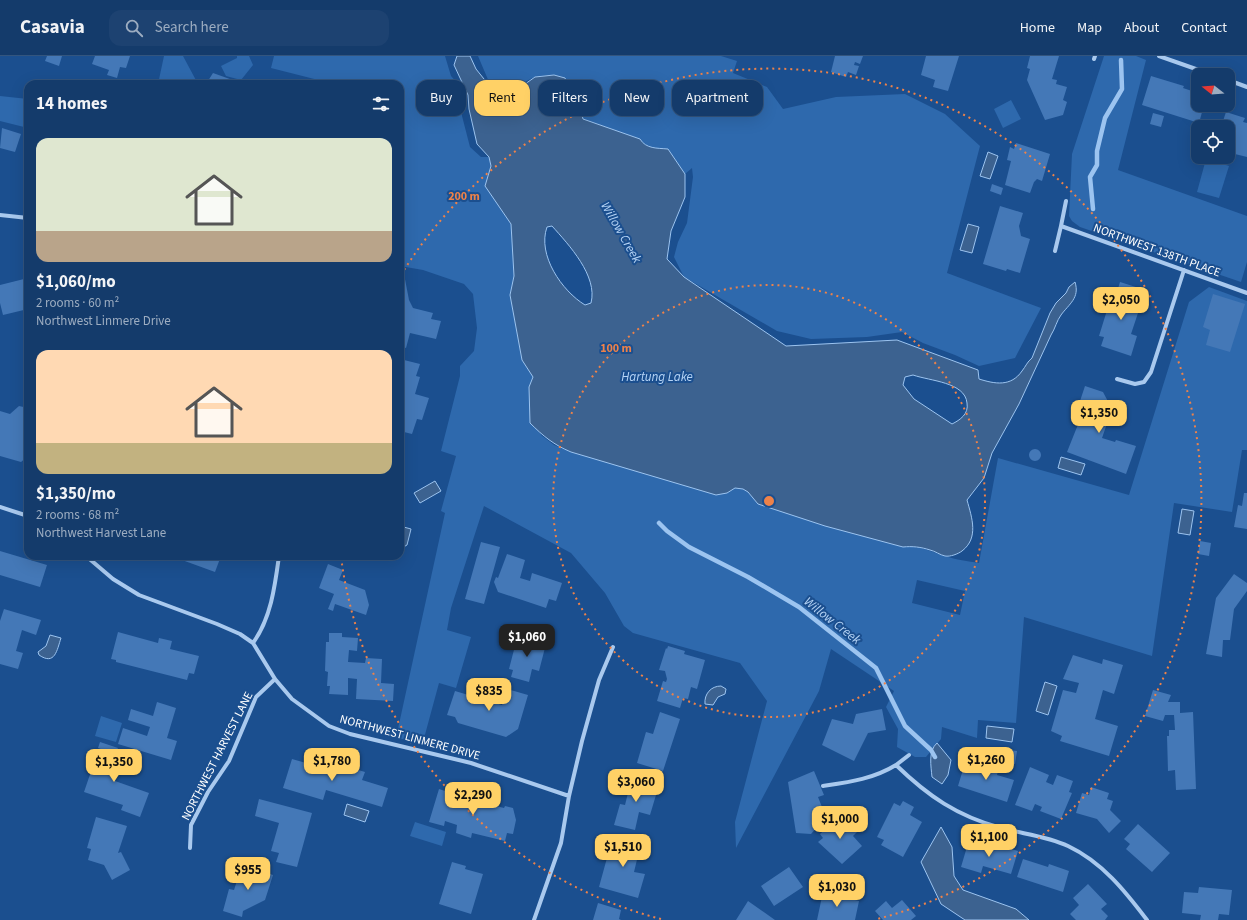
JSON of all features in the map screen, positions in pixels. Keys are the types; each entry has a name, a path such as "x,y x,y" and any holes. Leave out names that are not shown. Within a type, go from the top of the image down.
{"street":[{"path":"1159,56 1193,68"},
{"path":"1235,83 1247,87"},
{"path":"1055,251 1066,201"},
{"path":"0,215 24,218"},
{"name":"NORTHWEST 138TH PLACE","path":"1061,226 1247,293"},
{"path":"1117,379 1135,384 1144,382 1151,372 1184,270"},
{"path":"0,507 24,515"},
{"name":"NORTHWEST LINMERE DRIVE","path":"91,560 113,579 139,595 240,634 253,643 275,679 292,699 332,727 350,734 471,763 569,796"},
{"path":"253,643 267,617 275,583 278,560"},
{"path":"534,920 561,843 569,796 599,680 613,647"},
{"name":"NORTHWEST HARVEST LANE","path":"190,848 191,825 208,792 229,761 256,697 275,679"},
{"path":"823,786 864,780 880,775 909,755"},
{"path":"896,765 922,789 941,803 964,815 1002,829 1054,841 1079,853 1106,872 1147,920"}],"shaded area":[{"path":"164,56 183,56 196,80 159,80"},
{"path":"237,56 249,56 253,65 241,80 226,76 221,66 237,58"},
{"path":"274,56 445,56 451,76 455,80 416,80 416,116 462,116 470,147 481,157 489,157 491,166 486,186 511,224 514,276 510,295 522,360 533,377 529,387 541,435 554,445 571,452 727,493 735,488 743,489 748,492 758,504 903,547 920,548 953,558 979,563 998,458 1129,495 1189,302 1209,287 1247,301 1247,450 1242,450 1232,512 1174,503 1152,656 1024,617 1016,723 978,720 977,738 942,727 941,739 926,757 915,757 897,747 898,729 886,707 894,691 831,649 819,691 736,848 735,822 767,701 740,663 633,633 624,626 605,593 571,553 484,506 451,608 447,630 471,637 456,688 439,683 423,742 396,738 445,513 441,511 456,456 441,451 460,376 460,366 474,351 477,328 473,294 464,284 423,270 404,267 404,80 318,80 271,68","holes":["917,580 965,591 960,615 912,603"]},
{"path":"478,56 721,56 737,61 733,73 750,80 672,80 672,116 763,116 763,85 767,87 783,109 836,97 905,94 945,114 980,146 947,273 1041,308 1015,358 979,366 923,343 902,332 867,337 811,339 777,331 684,277 674,257 678,242 687,223 693,177 692,168 685,174 668,149 645,145 640,139 583,119 582,116 602,116 602,80 558,80 554,75 539,76 529,80 488,80"},
{"path":"1104,56 1136,56 1146,60 1118,170 1247,216 1247,262 1241,282 1080,227 1072,221 1069,216 1072,154"},
{"path":"0,96 24,99 24,127 0,121"},
{"path":"1011,100 1021,119 1003,128 994,109"},
{"path":"1205,164 1222,164 1229,166 1219,198 1197,192"},
{"path":"101,716 122,723 116,742 95,736"},
{"path":"415,822 446,832 442,846 410,836"}],"water":[{"name":"Hartung Lake","path":"457,56 470,56 476,69 485,80 474,80 474,116 530,116 530,81 535,77 554,75 565,78 566,80 538,80 538,116 582,116 583,119 640,139 645,145 668,149 685,174 685,197 671,231 667,259 684,277 786,346 897,340 978,370 979,379 997,383 1008,382 1018,376 1032,358 1050,313 1056,303 1075,282 1075,297 1058,319 1019,404 992,453 984,478 967,500 973,527 971,540 967,546 962,551 952,556 945,556 923,548 903,547 825,526 758,504 748,492 743,489 735,488 727,493 716,495 571,452 554,443 535,428 530,423 529,387 533,377 522,360 510,295 514,276 511,224 485,186 491,166 489,157 477,144 469,109 466,80 461,80 454,65","holes":["552,226 566,242 586,272 592,293 591,303 585,305 576,299 560,282 545,249 547,227","913,375 954,386 960,391 965,396 967,403 967,410 963,416 952,424 914,399 903,385 905,377"]},
{"path":"988,152 998,156 990,179 980,176"},
{"path":"968,224 979,227 972,253 960,250"},
{"path":"1061,457 1085,464 1081,475 1058,468"},
{"path":"435,481 441,491 420,503 414,493"},
{"path":"1182,509 1194,511 1190,535 1178,533"},
{"path":"404,527 411,529 407,545 404,547"},
{"path":"50,635 61,638 56,652 52,658 49,659 39,655 38,652 46,646"},
{"path":"1045,682 1057,686 1048,715 1036,711"},
{"path":"721,686 726,689 725,694 718,697 713,705 705,704 709,691 714,687"},
{"path":"987,726 1014,729 1012,742 986,738"},
{"path":"937,743 951,760 948,775 942,784 932,777 931,754"},
{"path":"347,804 369,811 365,822 344,815"},
{"path":"941,827 952,847 954,876 963,890 1016,909 1029,920 965,920 941,904 921,862"}],"building":[{"path":"47,56 62,56 59,66 45,61"},
{"path":"95,56 130,56 126,68 120,67 117,78 107,75 109,70 92,64"},
{"path":"835,56 863,56 860,64 855,62 854,65 859,66 856,75 848,72 846,77 831,72"},
{"path":"926,56 959,56 948,91 933,87 935,80 921,75"},
{"path":"1030,56 1059,56 1052,79 1057,80 1056,84 1067,87 1063,100 1067,102 1063,115 1045,120 1027,80 1030,69 1027,68"},
{"path":"213,73 233,80 209,80"},
{"path":"1151,76 1184,86 1183,88 1191,91 1191,112 1202,112 1200,120 1191,120 1142,105"},
{"path":"1226,112 1245,118 1243,122 1247,123 1247,157 1235,154 1235,120 1223,120"},
{"path":"1153,113 1164,116 1161,127 1150,124"},
{"path":"2,128 21,134 15,152 0,148"},
{"path":"1016,143 1050,154 1042,181 1037,179 1034,182 1030,193 1005,185 1011,161 1007,160 1010,147 1014,149"},
{"path":"992,184 1003,188 1001,195 990,191"},
{"path":"1000,206 1023,213 1019,226 1021,236 1030,239 1020,273 1007,269 1006,271 983,264"},
{"path":"404,274 409,300 413,308 433,313 431,319 441,321 436,339 410,333 406,348 404,347"},
{"path":"24,279 24,310 3,315 0,303 0,285"},
{"path":"1120,282 1139,288 1132,311 1138,313 1131,334 1137,336 1131,356 1101,346 1104,337 1099,336 1108,307 1112,308"},
{"path":"1213,294 1245,304 1230,352 1206,345 1210,330 1203,327"},
{"path":"404,360 420,364 416,376 420,377 415,394 429,398 422,420 417,419 412,434 404,432"},
{"path":"1085,386 1103,392 1112,409 1102,438 1115,442 1116,440 1136,446 1126,474 1067,452 1083,412 1077,410"},
{"path":"19,406 24,407 24,459 21,462 0,456 0,411 10,414"},
{"path":"1035,449 1039,451 1041,455 1039,459 1035,461 1031,459 1029,455 1031,451"},
{"path":"1244,493 1247,493 1247,529 1234,527 1238,505 1242,506"},
{"path":"1200,541 1211,543 1209,556 1198,554"},
{"path":"481,542 500,547 484,604 465,599"},
{"path":"0,551 24,558 24,560 30,560 47,565 40,587 0,575"},
{"path":"507,554 525,560 520,578 530,581 532,573 562,583 556,601 549,599 546,608 498,592 494,582 496,577 498,578"},
{"path":"182,560 220,560 215,572"},
{"path":"328,564 343,570 339,580 365,590 369,605 366,615 335,604 333,611 328,609 334,594 319,588"},
{"path":"1234,574 1247,583 1247,591 1234,609 1230,640 1223,640 1222,657 1206,654 1216,598"},
{"path":"4,609 41,620 36,635 22,630 16,651 23,653 18,669 0,664 0,621"},
{"path":"118,632 158,643 159,638 172,641 170,649 199,656 194,674 189,673 187,680 116,662 116,660 111,659"},
{"path":"329,633 342,633 342,637 358,638 357,651 349,650 348,662 365,663 366,658 382,659 381,683 394,684 393,701 356,699 357,679 348,678 348,695 329,694 330,686 327,686 328,672 325,671 326,642 329,642"},
{"path":"530,636 547,640 539,671 532,669 529,682 511,677 513,670 509,669 516,642 528,645"},
{"path":"668,646 685,651 684,654 705,660 697,689 691,687 688,699 683,698 680,708 657,701 663,681 666,682 667,679 665,671 659,670"},
{"path":"1073,655 1102,664 1103,659 1123,665 1114,694 1103,690 1095,719 1118,726 1109,756 1060,741 1062,736 1051,731 1063,690 1076,693 1079,683 1063,679"},
{"path":"507,689 528,695 518,729 506,737 458,723 455,717 447,715 455,691 502,705"},
{"path":"1153,690 1171,695 1168,702 1180,702 1180,713 1193,712 1196,789 1176,790 1175,770 1168,771 1167,736 1169,736 1169,730 1175,730 1174,715 1165,715 1163,721 1145,716"},
{"path":"157,702 176,708 167,738 177,741 171,760 118,744 123,728 147,736 150,727 128,720 131,709 153,716"},
{"path":"882,709 886,730 868,733 854,761 822,745 832,719 853,724 856,714"},
{"path":"660,712 680,719 663,771 637,763 646,732 653,734"},
{"path":"100,742 118,748 115,755 123,758 115,781 149,793 140,817 121,810 123,805 84,792 98,751 108,755 109,752 98,748"},
{"path":"1003,749 1017,751 1015,764 1001,762"},
{"path":"308,757 331,764 332,762 365,772 362,780 388,788 382,807 326,790 323,800 283,788 292,759 306,763"},
{"path":"988,761 1000,764 997,775 1014,780 1007,802 958,786 965,763 986,769"},
{"path":"1030,767 1049,775 1046,782 1053,785 1057,775 1073,781 1069,792 1072,793 1061,819 1040,811 1042,807 1035,804 1032,811 1015,805"},
{"path":"814,771 824,795 818,797 826,817 811,834 796,833 788,782"},
{"path":"630,776 659,785 650,815 639,812 635,830 614,825 620,804 625,805 629,789 626,789"},
{"path":"1091,787 1109,793 1107,799 1113,801 1110,810 1121,821 1109,833 1097,819 1076,813 1082,793 1089,795"},
{"path":"439,789 454,794 453,795 504,808 505,806 513,808 516,820 513,834 507,833 505,841 472,833 471,838 456,833 457,825 445,821 444,826 429,822"},
{"path":"259,799 312,813 297,867 276,862 279,853 271,851 279,823 255,816"},
{"path":"903,801 914,807 910,815 922,822 903,857 881,845 884,840 877,837 894,803 900,806"},
{"path":"96,817 127,826 118,853 121,852 130,870 112,880 104,865 88,860 91,849 87,848"},
{"path":"838,817 845,824 847,822 857,832 853,836 862,846 842,864 818,842 823,838 820,834"},
{"path":"1138,824 1170,853 1152,872 1126,849 1130,844 1124,839"},
{"path":"613,836 641,843 634,872 645,874 638,898 599,887"},
{"path":"969,840 987,846 988,842 1018,851 1011,874 983,866 981,873 961,867"},
{"path":"1023,859 1048,867 1049,864 1069,871 1063,892 1017,877"},
{"path":"452,862 466,866 465,869 483,874 471,914 439,904"},
{"path":"242,865 273,875 265,900 243,911 242,917 223,911 229,889 234,890"},
{"path":"789,867 803,887 774,906 761,886"},
{"path":"1088,884 1107,904 1101,909 1108,916 1105,920 1076,920 1070,914 1079,905 1073,898"},
{"path":"1199,887 1232,890 1229,915 1219,914 1218,920 1200,920 1201,915 1182,913 1184,892 1198,893"},
{"path":"823,892 859,901 855,920 817,920"},
{"path":"902,900 916,916 911,920 883,920 875,911 886,901 892,908"},
{"path":"748,901 775,920 736,920"},
{"path":"598,903 621,910 619,919 621,920 593,920"}],"waterway":[{"path":"1093,209 1090,177 1097,165 1097,151 1105,118 1122,89 1121,60"},
{"name":"Willow Creek","path":"659,523 667,531 689,547 748,577 799,607 876,668 905,726 931,750 935,757"}]}
